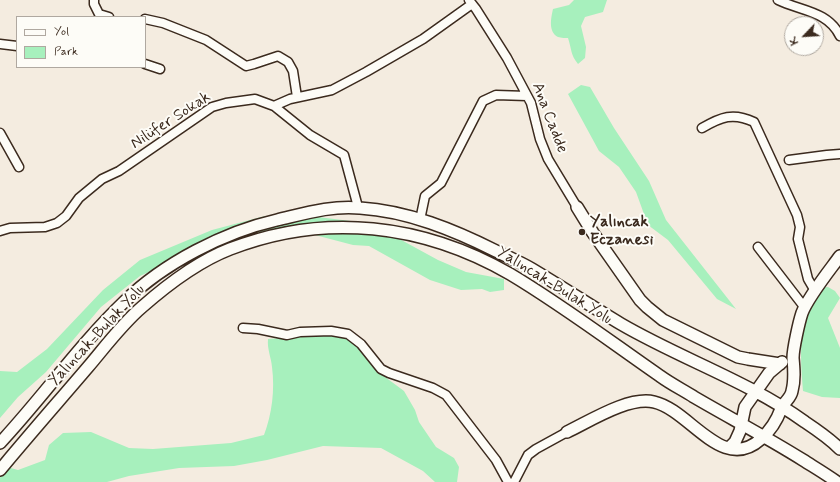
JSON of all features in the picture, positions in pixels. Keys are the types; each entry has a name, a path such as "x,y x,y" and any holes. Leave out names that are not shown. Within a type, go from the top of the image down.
{"main road":[{"name":"Yalıncak-Bulak Yolu","path":"0,443 125,300 160,273 217,240 255,225 323,210 358,207 397,214 438,224 523,264 622,325 756,391 782,406 825,435 840,449"},
{"path":"577,207 593,233 640,300 656,315 738,357 780,364"},
{"name":"Yalıncak-Bulak Yolu","path":"0,470 115,335 140,309 177,279 205,262 229,250 277,234 312,229 358,227 389,230 439,242 467,253 515,278 612,341 663,378 764,436 837,482"},
{"path":"567,432 624,404 654,402 674,412 707,437 729,448 735,450 744,448 761,439 775,422 782,406 792,392 794,367 793,356 799,322 805,308 840,256"},
{"path":"729,448 735,442 742,424 745,407 756,391 769,373 793,356"}],"street":[{"path":"94,0 94,4 99,14 106,16"},
{"path":"778,0 824,17 837,29 840,36"},
{"path":"274,106 297,97 332,90 366,72 423,39 470,2"},
{"name":"Ana Cadde","path":"470,2 507,58 531,103 540,139 548,159 577,207"},
{"path":"146,19 163,23 206,40 246,66 278,56 288,62 293,71 297,97"},
{"path":"0,44 16,46"},
{"path":"146,64 160,69"},
{"path":"420,220 425,196 441,183 483,101 496,95 504,94 527,96"},
{"name":"Nilüfer Sokak","path":"0,231 10,228 45,227 56,223 66,216 79,198 102,179 119,171 212,107 226,103 255,99 274,106 310,135 344,155 358,207"},
{"path":"702,128 716,119 730,116 745,118 754,122 797,215 800,227 798,239 808,279 815,291"},
{"path":"0,132 19,167"},
{"path":"789,160 840,154"},
{"path":"758,246 805,308"},
{"path":"243,328 258,329 287,335 300,332 331,331 348,334 361,344 381,369 433,388 446,395 496,460 508,482"},
{"path":"514,482 528,455 567,432"}],"green space":[{"path":"574,0 607,0 603,12 585,17 581,26 586,47 585,58 578,64 572,55 568,38 558,37 551,28 553,9 569,5"},
{"path":"581,85 590,87 614,128 649,181 666,220 736,309 717,299 668,240 648,225 636,192 619,167 599,151 568,94"},
{"path":"301,215 359,222 394,236 438,260 466,272 504,279 504,290 490,292 482,289 461,290 430,280 369,246 353,245 315,235 264,232 241,242 211,252 177,259 140,276 101,307 46,372 18,397 0,418 0,371 17,372 47,349 103,290 140,260 212,230 265,216"},
{"path":"828,287 835,291 840,298 828,318 840,348 840,398 822,397 803,391 801,346 805,319 819,288"},
{"path":"331,334 347,338 359,349 377,371 404,391 415,410 419,422 436,447 454,458 459,467 457,482 435,482 423,471 381,448 323,446 267,460 234,466 179,468 129,476 107,482 0,482 0,465 18,470 45,460 49,445 63,433 91,432 129,448 153,449 231,443 264,435 271,410 273,393 272,363 268,339"}],"place":[{"name":"Yalıncak Eczanesi","path":"582,232"}]}
